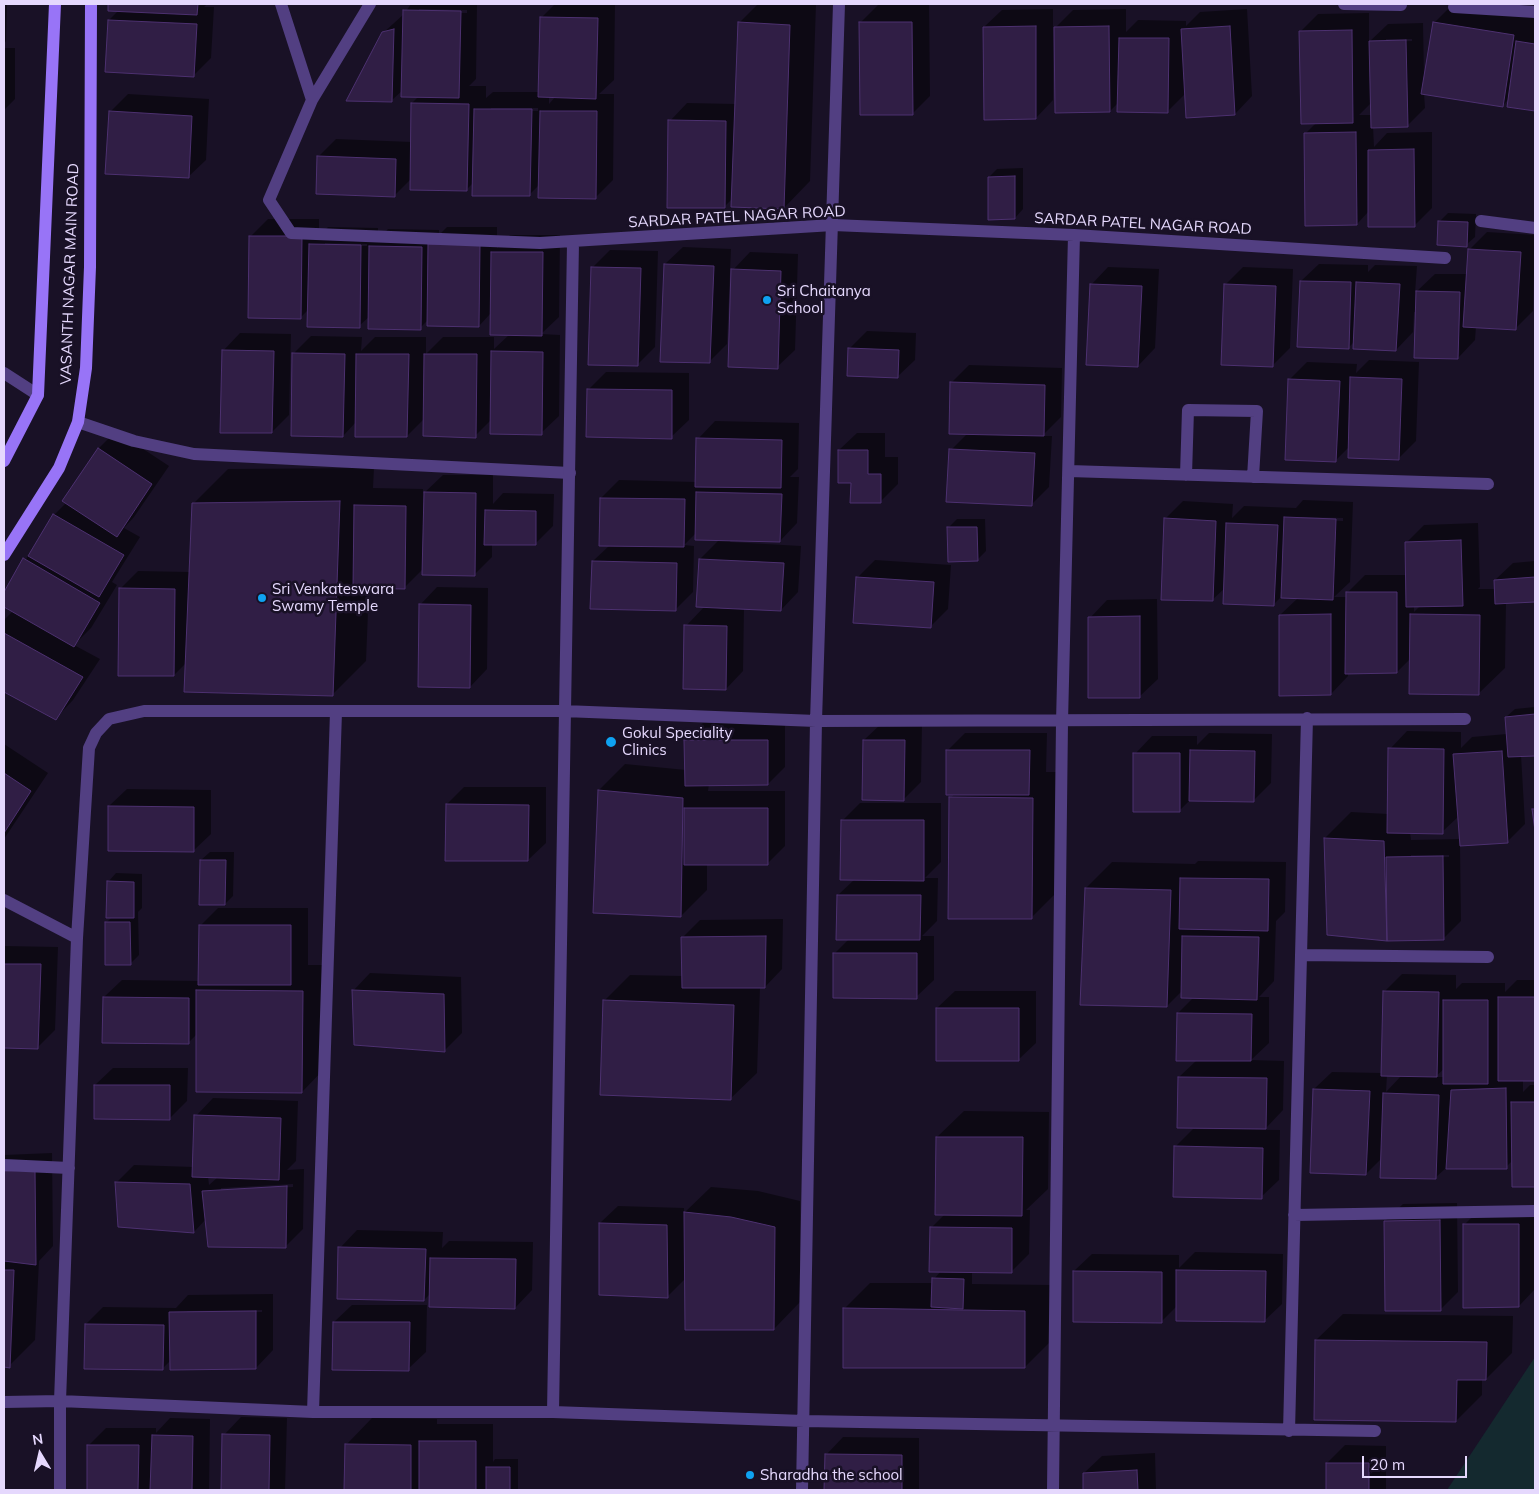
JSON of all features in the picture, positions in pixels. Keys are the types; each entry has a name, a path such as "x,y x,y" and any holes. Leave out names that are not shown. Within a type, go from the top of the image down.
{"street":[{"name":"VASANTH NAGAR MAIN ROAD","path":"4,461 38,395 55,4"},
{"name":"VASANTH NAGAR MAIN ROAD","path":"4,555 59,468 78,422 86,368 90,267 91,4"},
{"path":"281,4 312,100"},
{"name":"SARDAR PATEL NAGAR ROAD","path":"370,4 312,100 269,200 291,233 573,243 834,225 1074,235 1445,258"},
{"path":"802,1490 816,721 834,225 839,4"},
{"path":"1344,4 1401,5"},
{"path":"1454,7 1535,12"},
{"path":"1482,222 1535,228"},
{"path":"1053,1490 1062,722 1074,235"},
{"path":"553,1412 573,243"},
{"path":"4,373 38,395"},
{"path":"1186,475 1188,410 1257,411 1253,477"},
{"path":"78,422 134,441 194,454 570,473"},
{"path":"1069,471 1488,484"},
{"path":"60,1490 60,1401 77,938 90,748 96,733 109,719 144,711 564,711 816,721 1062,722 1307,718 1465,719"},
{"path":"313,1412 336,712"},
{"path":"1289,1431 1307,718"},
{"path":"4,900 77,938"},
{"path":"1301,955 1488,957"},
{"path":"4,1165 69,1168"},
{"path":"1294,1215 1535,1211"},
{"path":"4,1402 60,1401 313,1412 553,1412 804,1421 1289,1431 1375,1431"}],"shaded area":[{"path":"1535,1357 1535,1490 1447,1490"}],"building":[{"path":"108,4 198,4 197,15 108,11"},
{"path":"403,10 461,11 459,98 401,97"},
{"path":"540,17 598,18 596,99 538,97"},
{"path":"108,20 197,24 194,77 105,72"},
{"path":"738,22 790,25 784,209 731,207"},
{"path":"859,22 912,22 913,115 860,115"},
{"path":"1433,22 1514,35 1503,107 1421,94"},
{"path":"1036,26 1036,119 984,120 983,27"},
{"path":"1109,26 1110,112 1055,113 1054,27"},
{"path":"1230,26 1235,115 1186,118 1181,29"},
{"path":"394,29 392,102 346,101 382,32"},
{"path":"1352,30 1353,123 1301,124 1299,31"},
{"path":"1119,38 1169,38 1168,113 1117,112"},
{"path":"1406,40 1408,127 1371,128 1369,41"},
{"path":"1516,41 1535,44 1535,111 1507,107"},
{"path":"411,103 469,104 467,191 410,190"},
{"path":"474,109 532,109 530,196 472,196"},
{"path":"109,111 192,116 189,178 105,174"},
{"path":"540,111 597,111 596,199 538,198"},
{"path":"668,120 726,121 725,208 667,208"},
{"path":"1356,132 1357,225 1305,226 1304,133"},
{"path":"1414,149 1415,227 1368,227 1368,150"},
{"path":"317,156 396,159 395,197 316,194"},
{"path":"1015,176 1015,219 988,220 988,177"},
{"path":"1438,221 1468,222 1467,247 1437,245"},
{"path":"249,236 302,236 301,319 248,318"},
{"path":"309,244 361,245 360,328 307,327"},
{"path":"428,244 480,244 479,327 427,326"},
{"path":"369,246 422,247 421,330 368,329"},
{"path":"1468,249 1521,252 1516,330 1463,327"},
{"path":"491,252 543,252 542,336 490,335"},
{"path":"664,264 714,266 710,363 660,362"},
{"path":"591,267 641,268 638,366 588,365"},
{"path":"731,269 781,271 778,369 728,367"},
{"path":"1300,281 1351,282 1349,349 1297,347"},
{"path":"1356,282 1400,284 1396,351 1353,349"},
{"path":"1090,284 1142,286 1138,367 1086,365"},
{"path":"1224,284 1276,286 1273,367 1221,365"},
{"path":"1416,291 1460,292 1458,359 1414,358"},
{"path":"848,348 899,350 898,378 847,376"},
{"path":"222,350 274,351 272,433 220,433"},
{"path":"491,351 543,352 542,435 490,434"},
{"path":"292,353 345,354 343,437 291,436"},
{"path":"356,354 409,354 407,437 355,437"},
{"path":"424,354 477,354 476,438 423,436"},
{"path":"1350,377 1402,379 1399,460 1348,458"},
{"path":"1288,379 1340,381 1336,462 1285,460"},
{"path":"950,382 1045,385 1044,436 949,434"},
{"path":"587,389 672,390 672,439 586,437"},
{"path":"696,438 782,440 781,488 695,487"},
{"path":"98,448 152,484 117,537 62,501"},
{"path":"949,449 1035,453 1032,506 946,502"},
{"path":"838,450 868,450 868,474 881,474 881,503 850,503 851,483 838,483"},
{"path":"424,492 476,493 475,576 422,575"},
{"path":"696,492 782,494 780,542 695,540"},
{"path":"600,498 685,499 684,547 599,546"},
{"name":"Sri Venkateswara Swamy Temple","path":"340,501 333,696 184,692 192,503"},
{"path":"354,505 406,506 405,589 353,588"},
{"path":"485,510 536,511 536,545 484,545"},
{"path":"53,514 124,555 99,597 28,556"},
{"path":"1284,517 1336,519 1333,600 1281,598"},
{"path":"1164,518 1216,521 1213,601 1161,600"},
{"path":"1226,523 1278,525 1274,606 1223,604"},
{"path":"947,527 977,527 978,561 948,562"},
{"path":"1461,540 1463,606 1406,607 1405,542"},
{"path":"23,558 100,603 74,647 4,607 4,592"},
{"path":"699,559 784,563 781,611 696,607"},
{"path":"592,561 677,563 676,611 590,609"},
{"path":"856,577 934,582 931,628 853,623"},
{"path":"1535,577 1535,602 1495,604 1494,580"},
{"path":"119,588 175,589 174,676 118,676"},
{"path":"1346,592 1397,592 1397,673 1345,674"},
{"path":"419,604 471,605 470,688 418,687"},
{"path":"1331,614 1331,695 1279,696 1279,615"},
{"path":"1410,614 1480,615 1479,695 1409,694"},
{"path":"1140,616 1140,698 1088,698 1088,617"},
{"path":"684,625 727,626 726,690 683,689"},
{"path":"4,633 83,677 56,720 4,692"},
{"path":"1535,714 1535,756 1508,757 1505,717"},
{"path":"684,740 768,740 768,785 685,786"},
{"path":"863,740 905,740 904,801 862,800"},
{"path":"1388,748 1444,749 1443,834 1387,833"},
{"path":"946,750 1030,750 1029,795 946,795"},
{"path":"1190,750 1255,751 1254,802 1189,801"},
{"path":"1502,751 1508,843 1460,846 1453,754"},
{"path":"1133,753 1180,753 1180,812 1133,812"},
{"path":"4,773 31,791 4,833"},
{"path":"598,790 683,798 681,917 593,913"},
{"path":"949,797 1033,798 1032,919 948,919"},
{"path":"446,804 529,805 528,861 445,861"},
{"path":"108,806 194,807 194,852 108,851"},
{"path":"684,808 768,808 768,865 684,865"},
{"path":"1532,809 1535,809 1535,831"},
{"path":"841,820 924,820 924,881 840,880"},
{"path":"1324,838 1384,841 1387,941 1327,935"},
{"path":"1443,856 1444,940 1387,941 1386,857"},
{"path":"200,860 226,860 225,905 199,905"},
{"path":"1180,878 1269,879 1268,931 1179,929"},
{"path":"107,881 134,882 134,918 106,918"},
{"path":"1085,888 1171,890 1167,1007 1080,1005"},
{"path":"837,895 921,895 920,940 836,940"},
{"path":"105,922 130,922 131,965 105,965"},
{"path":"199,925 291,925 291,985 198,985"},
{"path":"766,936 765,988 682,988 681,937"},
{"path":"1182,936 1259,937 1257,1000 1181,998"},
{"path":"833,953 917,953 917,999 833,998"},
{"path":"4,964 41,964 38,1049 4,1048"},
{"path":"196,990 303,991 302,1093 196,1092"},
{"path":"352,990 444,994 445,1052 354,1045"},
{"path":"1383,991 1439,992 1437,1077 1381,1076"},
{"path":"103,997 189,998 189,1044 102,1043"},
{"path":"1498,997 1535,997 1535,1081 1498,1081"},
{"path":"603,1000 734,1005 731,1100 600,1095"},
{"path":"1443,1000 1488,1000 1488,1084 1443,1084"},
{"path":"936,1008 1019,1008 1019,1061 936,1061"},
{"path":"1177,1013 1252,1014 1251,1061 1176,1061"},
{"path":"1178,1077 1267,1078 1266,1129 1177,1128"},
{"path":"94,1085 170,1085 170,1120 94,1119"},
{"path":"1506,1088 1507,1169 1446,1169 1451,1090"},
{"path":"1313,1089 1370,1091 1366,1175 1310,1173"},
{"path":"1383,1093 1439,1095 1436,1179 1380,1178"},
{"path":"1511,1102 1535,1102 1535,1187 1512,1187"},
{"path":"194,1115 281,1118 279,1180 192,1177"},
{"path":"936,1137 1023,1137 1022,1216 935,1215"},
{"path":"1174,1146 1263,1148 1262,1199 1173,1197"},
{"path":"35,1170 36,1265 4,1261 4,1171"},
{"path":"115,1182 190,1184 194,1233 118,1227"},
{"path":"287,1186 286,1248 208,1247 202,1191"},
{"path":"684,1212 731,1217 775,1227 774,1330 685,1330"},
{"path":"1440,1220 1441,1311 1385,1311 1384,1221"},
{"path":"599,1223 667,1225 668,1298 599,1295"},
{"path":"1463,1224 1519,1224 1519,1307 1463,1308"},
{"path":"930,1227 1012,1228 1012,1273 929,1272"},
{"path":"338,1247 426,1249 424,1301 337,1299"},
{"path":"430,1258 516,1259 515,1309 429,1307"},
{"path":"4,1270 14,1270 10,1368 4,1367"},
{"path":"1176,1270 1266,1271 1265,1322 1176,1321"},
{"path":"1073,1271 1162,1272 1162,1323 1073,1322"},
{"path":"932,1278 964,1279 963,1309 931,1307"},
{"path":"843,1308 1025,1311 1025,1368 843,1368"},
{"path":"256,1311 256,1369 170,1370 169,1312"},
{"path":"333,1322 410,1322 409,1371 332,1370"},
{"path":"85,1324 164,1325 163,1370 84,1369"},
{"path":"1315,1340 1487,1342 1486,1380 1457,1380 1456,1422 1314,1420"},
{"path":"222,1434 270,1435 269,1490 221,1490"},
{"path":"152,1435 193,1436 192,1490 150,1490"},
{"path":"419,1441 476,1441 476,1490 419,1490"},
{"path":"345,1444 411,1445 411,1490 344,1490"},
{"path":"87,1445 139,1445 138,1490 87,1490"},
{"path":"825,1454 902,1455 902,1490 824,1490"},
{"path":"1326,1463 1369,1463 1369,1490 1326,1490"},
{"path":"486,1467 510,1467 510,1490 486,1490"},
{"path":"1137,1470 1138,1490 1083,1490 1083,1473"}],"place":[{"name":"Sri Chaitanya School","path":"767,300"},
{"name":"Sri Venkateswara Swamy Temple","path":"262,598"},
{"name":"Gokul Speciality Clinics","path":"611,742"},
{"name":"Sharadha the school","path":"750,1475"}]}
